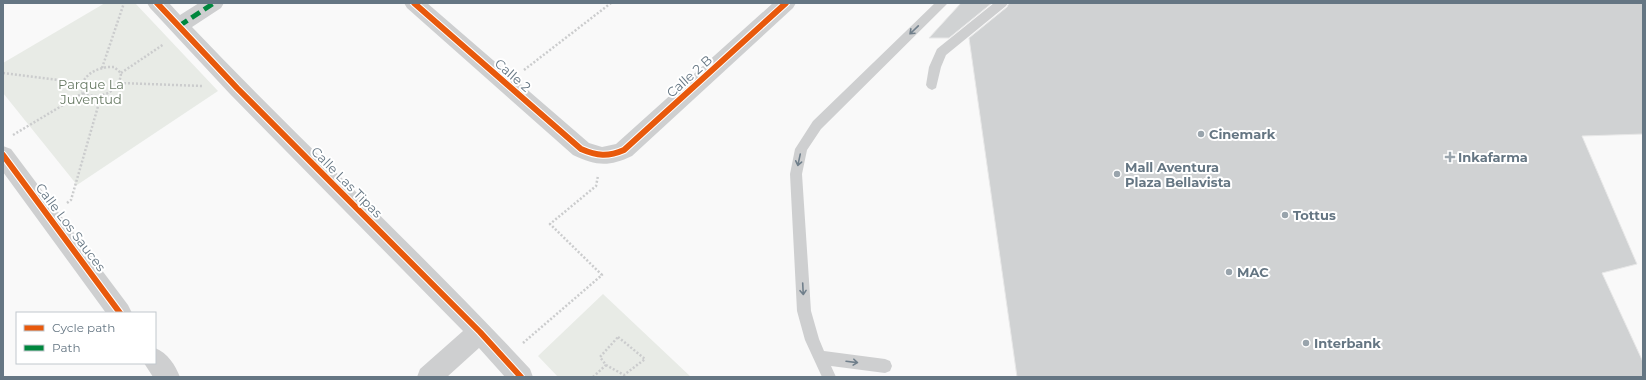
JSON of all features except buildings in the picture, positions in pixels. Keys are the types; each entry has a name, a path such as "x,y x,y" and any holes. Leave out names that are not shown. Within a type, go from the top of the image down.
{"street":[{"name":"Calle Las Tipas","path":"157,3 237,88 480,332 521,377"},
{"path":"181,29 214,3"},
{"name":"Calle 2","path":"414,3 581,149 592,154 602,156"},
{"name":"Calle 2 B","path":"602,156 613,156 624,150 786,3"},
{"name":"Calle Los Sauces","path":"6,146 49,216 119,312"},
{"path":"428,377 480,332"},
{"path":"156,361 168,377"}],"lane":[{"path":"829,377 812,340 804,311 796,174 801,150 817,125 942,3"},
{"path":"932,85 935,67 941,52 1002,3"},
{"path":"819,357 885,366"}],"path":[{"path":"102,68 124,3"},
{"path":"506,83 611,3"},
{"path":"121,73 114,67 102,68 90,74 82,82 81,86 83,93 91,97 101,96 112,91 120,83 121,73 181,29"},
{"path":"3,73 82,82"},
{"path":"120,83 237,88"},
{"path":"6,146 83,93"},
{"path":"49,216 71,200 101,96"},
{"path":"504,360 602,275 550,224 596,186 602,156"},
{"path":"618,337 645,359 624,375 606,364 600,357 618,337"},
{"path":"593,377 606,364"}],"green space":[{"name":"Parque La Juventud","path":"105,3 135,3 218,91 77,185 3,93 3,63"},
{"path":"603,294 691,377 558,377 538,356"}],"marked path":[{"path":"179,26 214,3"}],"cycle path":[{"path":"157,3 237,88 480,332 521,377"},
{"path":"414,3 581,149 592,154 602,156 612,155 624,150 786,3"},
{"path":"3,155 119,312"}],"place":[{"name":"Cinemark","path":"1201,134"},
{"name":"Inkafarma","path":"1450,157"},
{"name":"Mall Aventura Plaza Bellavista","path":"1117,174"},
{"name":"Tottus","path":"1285,215"},
{"name":"MAC","path":"1229,272"},
{"name":"Interbank","path":"1306,343"}]}
